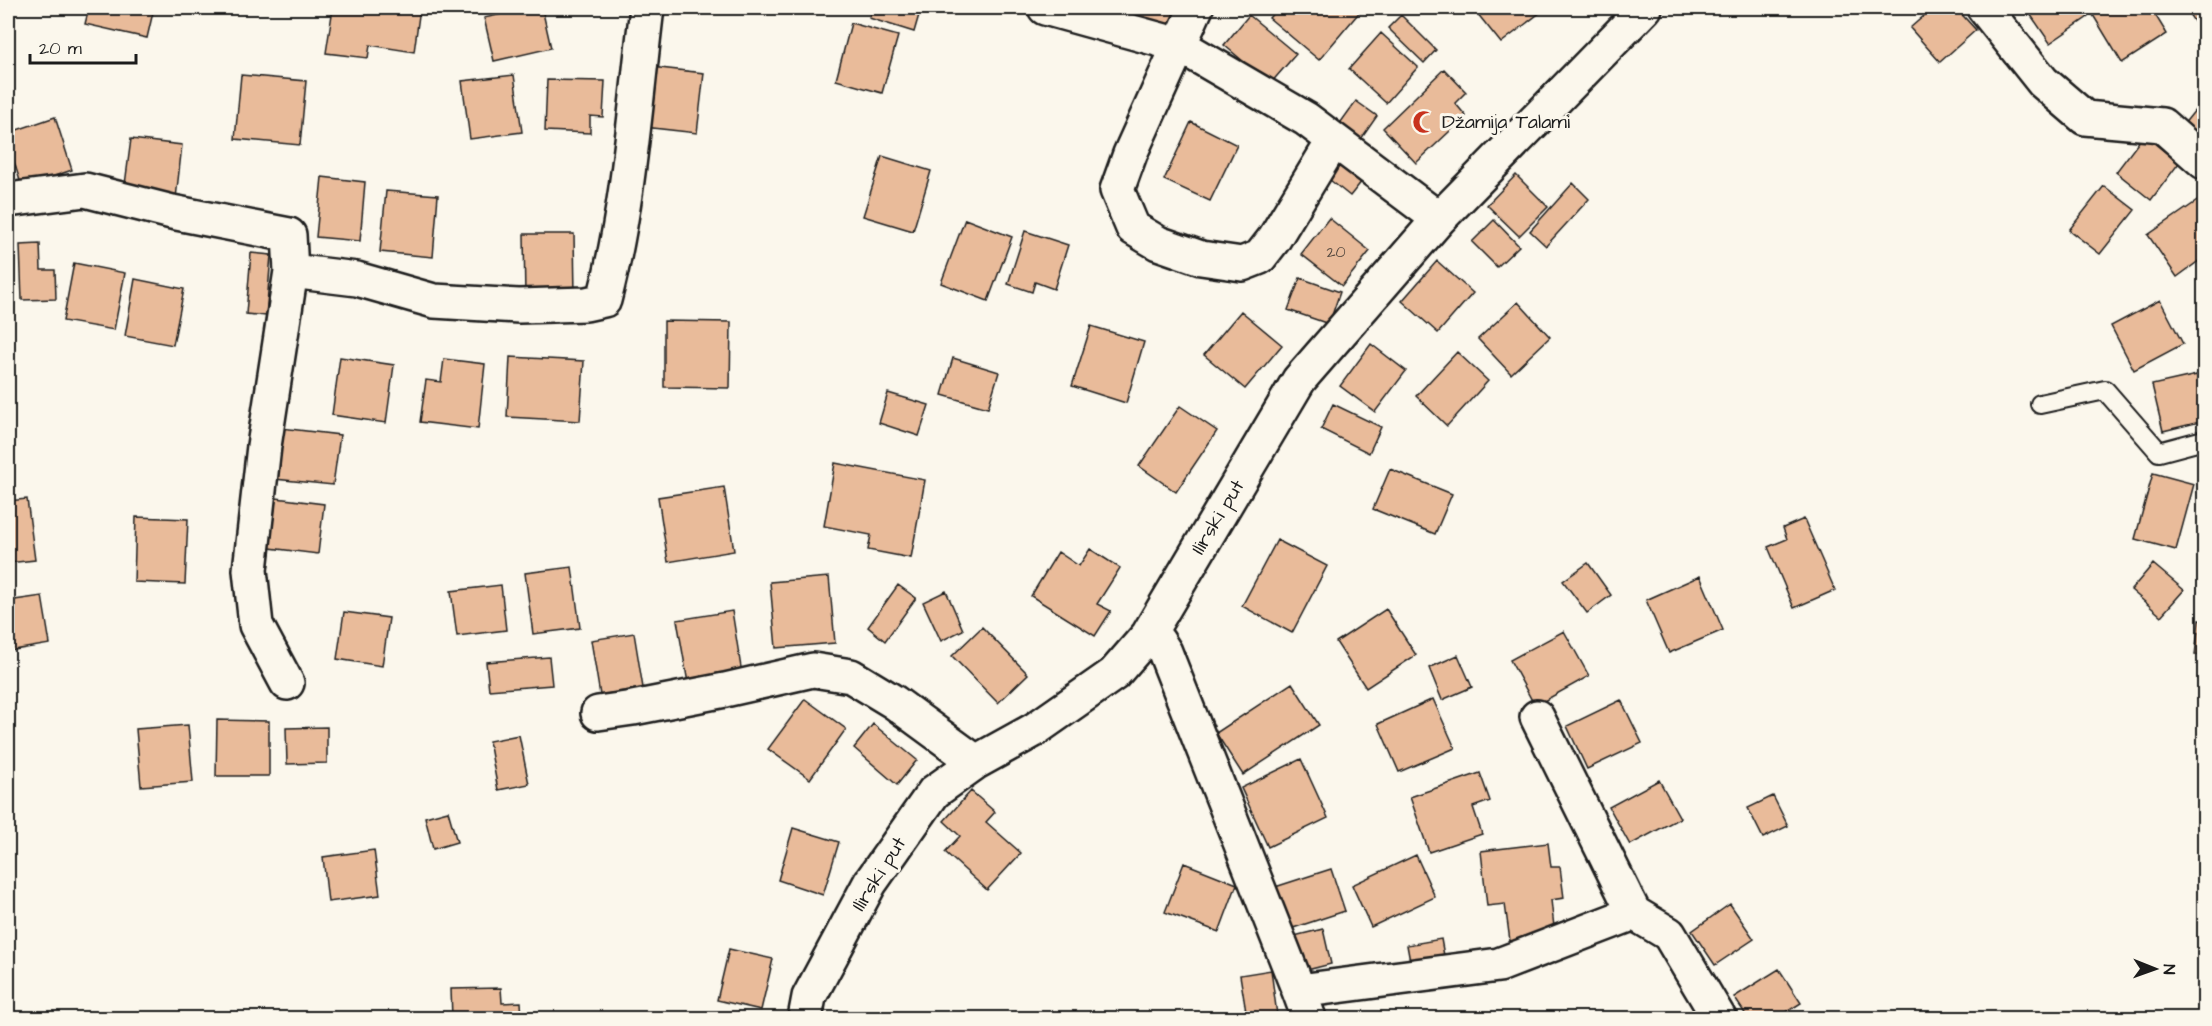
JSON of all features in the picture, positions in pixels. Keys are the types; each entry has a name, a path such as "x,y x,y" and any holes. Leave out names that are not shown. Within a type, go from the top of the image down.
{"street":[{"path":"291,272 357,279 434,301 519,306 586,304 604,300 622,211 646,8"},
{"path":"1045,8 1179,45 1306,119 1439,219"},
{"path":"1196,8 1130,154 1118,190 1133,228 1158,243 1201,258 1242,264 1260,257 1334,140"},
{"name":"Ilirski put","path":"805,1018 809,997 870,883 934,792 976,762 1034,730 1114,675 1148,635 1299,380 1439,219 1645,8"},
{"path":"1984,8 2043,82 2085,118 2162,125 2205,162"},
{"path":"8,200 85,190 172,212 289,236 291,272 264,446 250,570 256,625 286,683"},
{"path":"1148,635 1158,641 1165,652 1304,1005 1499,965 1634,912"},
{"path":"598,713 702,695 813,670 851,676 894,702 976,762"},
{"path":"1537,717 1634,912 1669,934 1719,1018"}],"lane":[{"path":"2040,404 2105,390 2159,452 2205,440"}],"building":[{"path":"89,8 154,8 147,38 85,24"},
{"path":"333,8 420,8 414,52 370,45 368,58 326,53"},
{"path":"529,8 542,8 551,48 494,61 484,18"},
{"path":"872,8 921,8 914,32 869,18"},
{"path":"1137,8 1178,8 1172,30 1133,20"},
{"path":"1278,8 1363,8 1319,60 1269,18"},
{"path":"1473,8 1546,8 1501,43"},
{"path":"1933,8 1956,8 1976,30 1940,62 1910,28"},
{"path":"2026,8 2082,8 2088,17 2050,43"},
{"path":"2105,8 2151,8 2167,34 2122,63 2093,15"},
{"path":"2185,8 2204,8 2204,20 2197,26"},
{"path":"1249,15 1296,54 1270,84 1224,45"},
{"path":"1401,15 1436,50 1424,63 1388,28"},
{"path":"851,23 898,36 882,93 836,80"},
{"path":"1381,33 1418,67 1386,103 1349,69"},
{"path":"651,67 704,73 697,133 644,127"},
{"name":"Džamija Talami","path":"1444,69 1466,92 1455,103 1466,116 1416,163 1383,128"},
{"path":"241,75 306,81 300,145 235,139"},
{"path":"514,75 522,132 470,139 462,81"},
{"path":"547,80 605,81 603,117 590,116 590,133 545,131"},
{"path":"2204,99 2204,151 2179,130"},
{"path":"1356,101 1377,116 1359,142 1338,126"},
{"path":"55,117 72,170 22,187 8,143 8,133"},
{"path":"1191,122 1237,145 1210,201 1164,180"},
{"path":"2144,135 2179,163 2151,200 2116,172"},
{"path":"131,139 182,145 176,198 124,192"},
{"path":"882,156 931,171 913,231 863,216"},
{"path":"1337,161 1362,181 1350,196 1325,176"},
{"path":"1516,175 1548,207 1519,236 1487,205"},
{"path":"322,177 365,182 360,241 316,237"},
{"path":"1573,183 1589,199 1546,246 1530,231"},
{"path":"2104,186 2135,210 2100,254 2069,230"},
{"path":"386,191 438,195 433,257 380,252"},
{"path":"2203,197 2204,257 2177,277 2148,235"},
{"path":"1329,218 1370,251 1342,286 1301,254"},
{"path":"965,219 1012,237 988,301 941,283"},
{"path":"1494,220 1519,246 1497,267 1472,242"},
{"path":"1025,231 1068,245 1054,289 1035,282 1032,292 1008,284"},
{"path":"524,234 574,234 575,296 525,297"},
{"path":"40,244 41,270 55,270 56,299 22,300 20,245"},
{"path":"251,253 271,255 266,316 246,314"},
{"path":"1437,261 1473,293 1438,333 1402,301"},
{"path":"74,263 125,273 114,330 63,321"},
{"path":"1300,278 1340,292 1329,324 1288,310"},
{"path":"135,279 184,289 173,345 125,336"},
{"path":"2160,300 2183,344 2134,370 2111,326"},
{"path":"1518,302 1550,337 1511,374 1478,339"},
{"path":"1241,311 1282,345 1245,389 1204,355"},
{"path":"664,321 731,322 730,388 664,387"},
{"path":"1091,326 1144,342 1126,403 1072,386"},
{"path":"1371,344 1406,371 1375,412 1340,386"},
{"path":"1457,352 1488,381 1447,426 1416,396"},
{"path":"340,357 394,365 386,423 332,415"},
{"path":"510,357 584,361 580,421 507,417"},
{"path":"953,358 999,372 988,408 942,395"},
{"path":"444,359 485,364 478,429 420,422 426,380 441,382"},
{"path":"2197,375 2204,409 2204,421 2163,431 2152,385"},
{"path":"888,393 929,405 919,436 879,423"},
{"path":"1333,404 1381,427 1369,453 1321,429"},
{"path":"1180,406 1217,431 1176,492 1139,466"},
{"path":"281,428 340,435 333,485 275,479"},
{"path":"835,463 925,480 911,558 868,550 871,535 824,526"},
{"path":"1390,469 1452,494 1435,534 1373,509"},
{"path":"2153,473 2194,484 2176,550 2135,539"},
{"path":"724,487 734,551 668,562 658,497"},
{"path":"276,498 324,504 318,554 270,548"},
{"path":"27,499 35,560 8,563 8,501"},
{"path":"136,517 188,519 185,584 134,582"},
{"path":"1804,519 1835,590 1794,608 1768,547 1787,539 1783,528"},
{"path":"1277,540 1327,566 1292,633 1242,606"},
{"path":"1090,549 1120,568 1097,604 1111,611 1095,636 1031,596 1058,552 1079,566"},
{"path":"1588,563 1611,595 1587,613 1563,581"},
{"path":"2153,564 2184,590 2161,616 2131,590"},
{"path":"572,567 580,628 533,634 525,573"},
{"path":"1700,576 1723,630 1669,653 1646,600"},
{"path":"829,577 835,643 776,648 770,582"},
{"path":"501,585 506,630 457,636 451,591"},
{"path":"898,585 916,598 885,641 868,627"},
{"path":"946,591 963,630 941,641 923,602"},
{"path":"42,596 50,644 8,651 8,601"},
{"path":"1386,609 1416,655 1366,688 1336,642"},
{"path":"732,611 742,674 688,683 677,620"},
{"path":"344,612 389,618 382,666 337,659"},
{"path":"2199,620 2204,621 2204,656 2195,655"},
{"path":"982,627 1028,674 998,703 952,656"},
{"path":"1564,631 1589,676 1535,706 1510,660"},
{"path":"634,633 643,688 600,695 591,640"},
{"path":"1458,655 1472,687 1442,700 1429,668"},
{"path":"549,657 552,685 489,690 486,662"},
{"path":"1292,683 1319,725 1243,775 1216,733"},
{"path":"805,699 846,729 810,779 768,749"},
{"path":"1433,699 1455,748 1399,772 1378,724"},
{"path":"1621,700 1642,743 1587,769 1567,726"},
{"path":"217,720 269,721 269,776 216,776"},
{"path":"873,724 917,760 897,785 854,748"},
{"path":"188,725 193,782 141,786 136,729"},
{"path":"327,727 327,763 287,764 286,728"},
{"path":"519,735 529,784 498,790 489,741"},
{"path":"1301,759 1328,818 1268,847 1241,788"},
{"path":"1480,773 1490,801 1473,807 1482,834 1429,852 1410,797"},
{"path":"1659,780 1680,818 1630,845 1609,807"},
{"path":"971,791 995,812 986,822 1021,853 987,890 945,852 960,836 944,821"},
{"path":"1773,796 1788,826 1763,838 1748,808"},
{"path":"448,811 457,842 433,849 425,817"},
{"path":"793,828 839,842 823,895 778,880"},
{"path":"1548,843 1551,867 1560,867 1564,898 1551,900 1555,936 1510,941 1505,904 1487,906 1481,851"},
{"path":"374,850 380,895 328,902 323,857"},
{"path":"1416,855 1435,897 1371,927 1352,885"},
{"path":"1184,863 1237,884 1219,932 1165,912"},
{"path":"1331,869 1345,911 1287,930 1272,888"},
{"path":"1730,904 1754,939 1715,965 1692,931"},
{"path":"1323,929 1331,964 1303,971 1294,936"},
{"path":"1441,939 1445,961 1411,967 1407,945"},
{"path":"729,949 773,959 761,1010 717,1000"},
{"path":"1779,969 1801,1003 1777,1018 1748,1018 1734,997"},
{"path":"1271,970 1277,1015 1247,1018 1240,975"},
{"path":"501,988 502,1003 521,1002 522,1018 452,1018 451,989"}],"place":[{"name":"Džamija Talami","path":"1424,122"}]}
